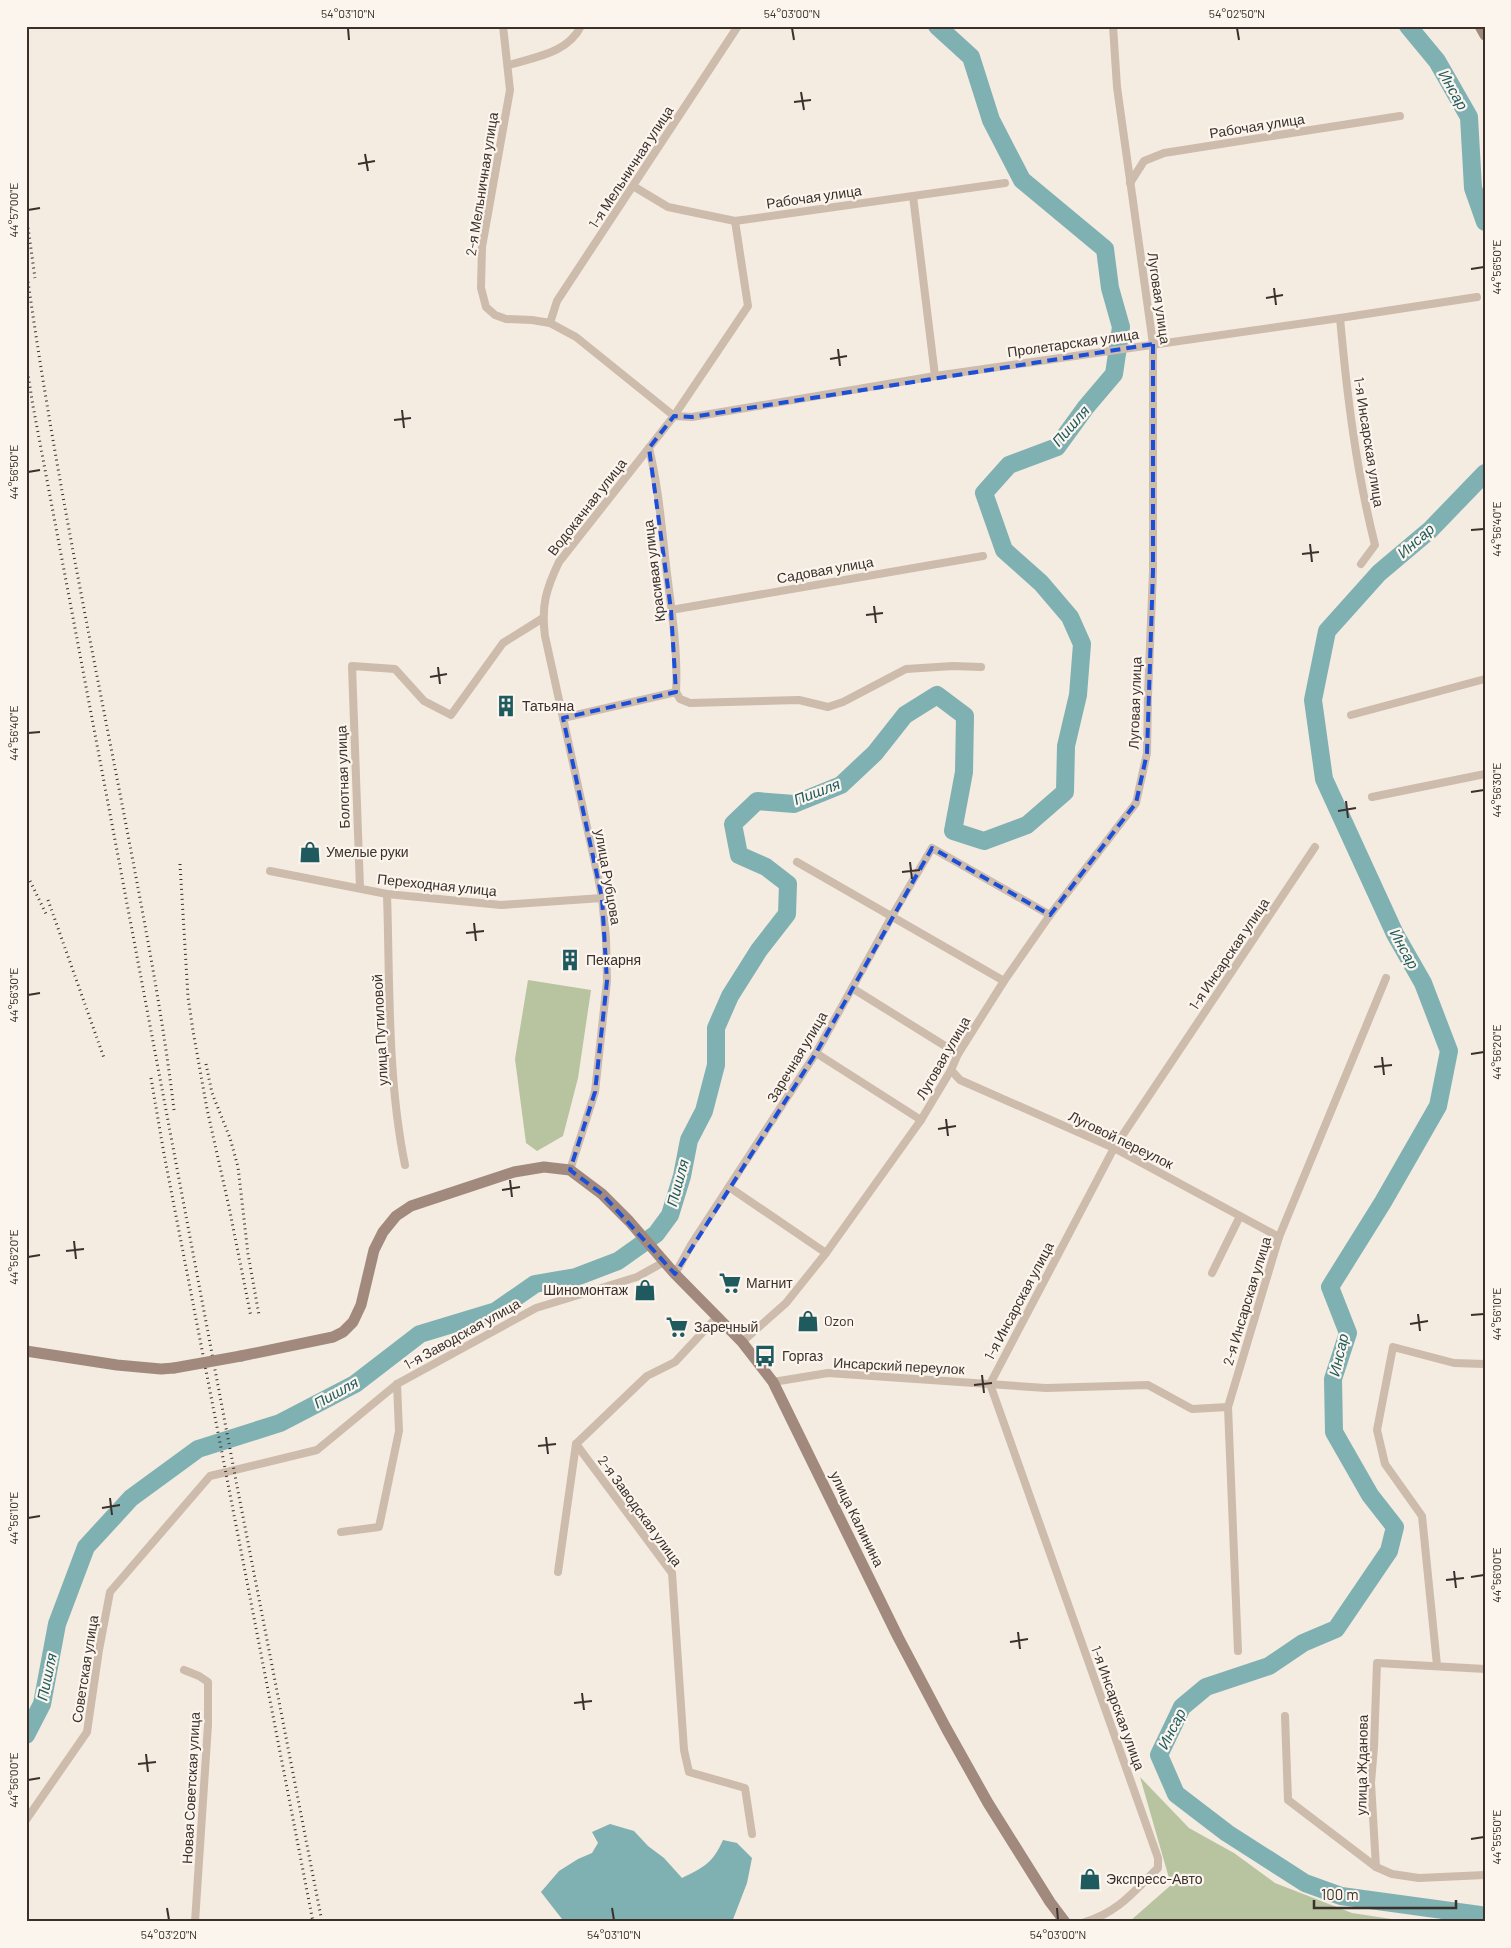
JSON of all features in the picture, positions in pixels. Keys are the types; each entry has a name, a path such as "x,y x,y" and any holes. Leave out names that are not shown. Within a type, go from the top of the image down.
{"main road":[{"path":"1480,26 1485,35"},
{"path":"26,1351 117,1365 161,1369 241,1356 333,1337 343,1332 353,1322 361,1305 374,1250 383,1232 396,1216 411,1206 514,1172 544,1167 570,1170"},
{"name":"улица Калинина","path":"570,1170 602,1194 629,1221 675,1274 742,1342 773,1382 898,1638 937,1712 988,1803 1050,1902 1065,1922"}],"street":[{"name":"2-я Мельничная улица","path":"503,26 510,90 482,246 481,288 486,307 495,315 506,319 550,323"},
{"path":"508,65 557,50 576,36 582,26"},
{"name":"1-я Мельничная улица","path":"550,323 557,301 738,26"},
{"name":"Луговая улица","path":"742,1342 786,1303 826,1253 921,1120 951,1070 958,1054 1004,981 1050,916 1136,804 1147,753 1153,571 1153,344 1117,87 1113,26"},
{"name":"Рабочая улица","path":"1130,183 1144,162 1164,154 1400,116"},
{"name":"Рабочая улица","path":"633,186 668,206 735,221 1005,183"},
{"path":"914,196 935,376"},
{"name":"Водокачная улица","path":"543,618 547,586 559,562 674,416 748,306 735,221"},
{"name":"Пролетарская улица","path":"674,416 692,417 935,376 1477,297"},
{"name":"1-я Инсарская улица","path":"1340,318 1355,450 1363,496 1375,545 1361,564"},
{"path":"550,323 576,337 674,416"},
{"name":"Красивая улица","path":"649,448 655,475 671,610 677,671 676,692"},
{"name":"Садовая улица","path":"671,610 983,556"},
{"name":"Болотная улица","path":"360,888 352,666 395,669 424,701 451,716 503,643 543,618"},
{"name":"улица Рубцова","path":"543,618 602,898 606,938 607,981 595,1092 570,1170"},
{"path":"563,718 676,692 680,699 690,703 799,700 828,706 843,702 906,669 953,666 981,667"},
{"path":"1351,715 1485,679"},
{"path":"1372,797 1485,774"},
{"name":"1-я Инсарская улица","path":"1086,1922 1100,1918 1118,1907 1158,1868 1158,1858 990,1384 1114,1148 1315,847"},
{"name":"Заречная улица","path":"675,1274 816,1052 932,848 1050,916"},
{"path":"797,862 1004,981"},
{"name":"Переходная улица","path":"270,871 387,894 501,905 602,898"},
{"name":"улица Путиловой","path":"387,894 393,1062 398,1129 406,1165"},
{"name":"2-я Инсарская улица","path":"1238,1651 1228,1407 1279,1237 1386,978"},
{"path":"852,988 958,1054"},
{"path":"816,1052 921,1120"},
{"name":"Луговой переулок","path":"951,1070 960,1080 1114,1148 1279,1237"},
{"path":"729,1187 826,1253"},
{"path":"1212,1273 1240,1216"},
{"name":"1-я Заводская улица","path":"110,1592 210,1476 317,1450 397,1384 536,1308 637,1277 664,1262"},
{"path":"558,1572 576,1444 647,1376 675,1362 717,1317"},
{"path":"1485,1364 1454,1363 1393,1347 1377,1430 1385,1464 1422,1516 1437,1665 1485,1669"},
{"name":"Инсарский переулок","path":"773,1382 828,1373 1046,1388 1148,1385 1192,1410 1228,1407"},
{"path":"341,1532 380,1527 399,1431 397,1384"},
{"name":"2-я Заводская улица","path":"576,1444 672,1573 684,1750 689,1772 745,1788 752,1834"},
{"name":"Советская улица","path":"26,1820 88,1732 110,1592"},
{"name":"улица Жданова","path":"1376,1867 1371,1783 1377,1663 1437,1665"},
{"name":"Новая Советская улица","path":"184,1670 208,1682 208,1725 195,1922"},
{"path":"1285,1716 1288,1800 1376,1867 1392,1874 1419,1878 1485,1875"}],"highlighted area":[{"path":"1153,344 1153,571 1147,753 1136,803 1050,915 932,848 816,1053 675,1274 602,1194 570,1170 595,1092 607,981 602,898 563,718 676,692 671,610 649,448 674,416 692,417"}],"green space":[{"path":"528,980 591,990 578,1078 563,1136 537,1151 526,1143 515,1059"},
{"path":"1140,1777 1189,1828 1234,1853 1275,1883 1352,1913 1411,1922 1129,1922 1171,1885"}],"water":[{"path":"610,1824 634,1831 648,1846 664,1858 682,1878 707,1864 723,1840 737,1843 752,1858 747,1883 732,1922 580,1922 562,1919 541,1892 559,1871 592,1853 598,1843 592,1832"}],"waterway":[{"name":"Пишля","path":"26,1735 42,1704 57,1624 86,1547 131,1498 198,1449 280,1423 355,1384 420,1334 496,1311 535,1284 576,1277 618,1261 656,1234 670,1215 682,1176 689,1140 704,1111 716,1065 716,1028 730,996 759,950 787,914 788,884 766,867 739,855 733,824 757,801 794,804 841,785 875,753 905,715 937,695 965,716 964,772 953,831 984,841 1027,825 1065,792 1066,746 1078,695 1082,644 1070,617 1041,583 1004,550 984,493 1009,465 1057,447 1086,407 1114,374 1121,327 1110,288 1105,249 1022,180 991,120 971,57 937,26"},
{"name":"Инсар","path":"1408,26 1437,61 1469,117 1473,188 1485,222"},
{"name":"Инсар","path":"1485,473 1430,530 1379,573 1327,631 1313,700 1324,779 1395,934 1423,983 1449,1051 1438,1106 1383,1202 1330,1287 1348,1333 1333,1379 1334,1432 1370,1495 1395,1527 1389,1551 1336,1629 1303,1643 1269,1666 1206,1687 1182,1707 1159,1755 1176,1794 1227,1833 1305,1883 1341,1896 1480,1915 1485,1918"}],"railway":[{"path":"26,213 35,278"},
{"path":"26,267 58,471 151,959 164,1034 174,1110"},
{"path":"26,362 237,1486 322,1922"},
{"path":"180,864 188,997 193,1031 207,1109 251,1317"},
{"path":"30,881 47,916"},
{"path":"48,900 104,1058"},
{"path":"206,1064 212,1093 230,1138 238,1167 248,1254 259,1315"},
{"path":"151,1078 164,1154 313,1922"}],"place":[{"name":"Татьяна","path":"506,706"},
{"name":"Умелые руки","path":"310,852"},
{"name":"Пекарня","path":"570,960"},
{"name":"Магнит","path":"730,1283"},
{"name":"Шиномонтаж","path":"645,1290"},
{"name":"Ozon","path":"808,1321"},
{"name":"Заречный","path":"677,1327"},
{"name":"Горгаз","path":"765,1356"},
{"name":"Экспресс-Авто","path":"1090,1879"}]}
